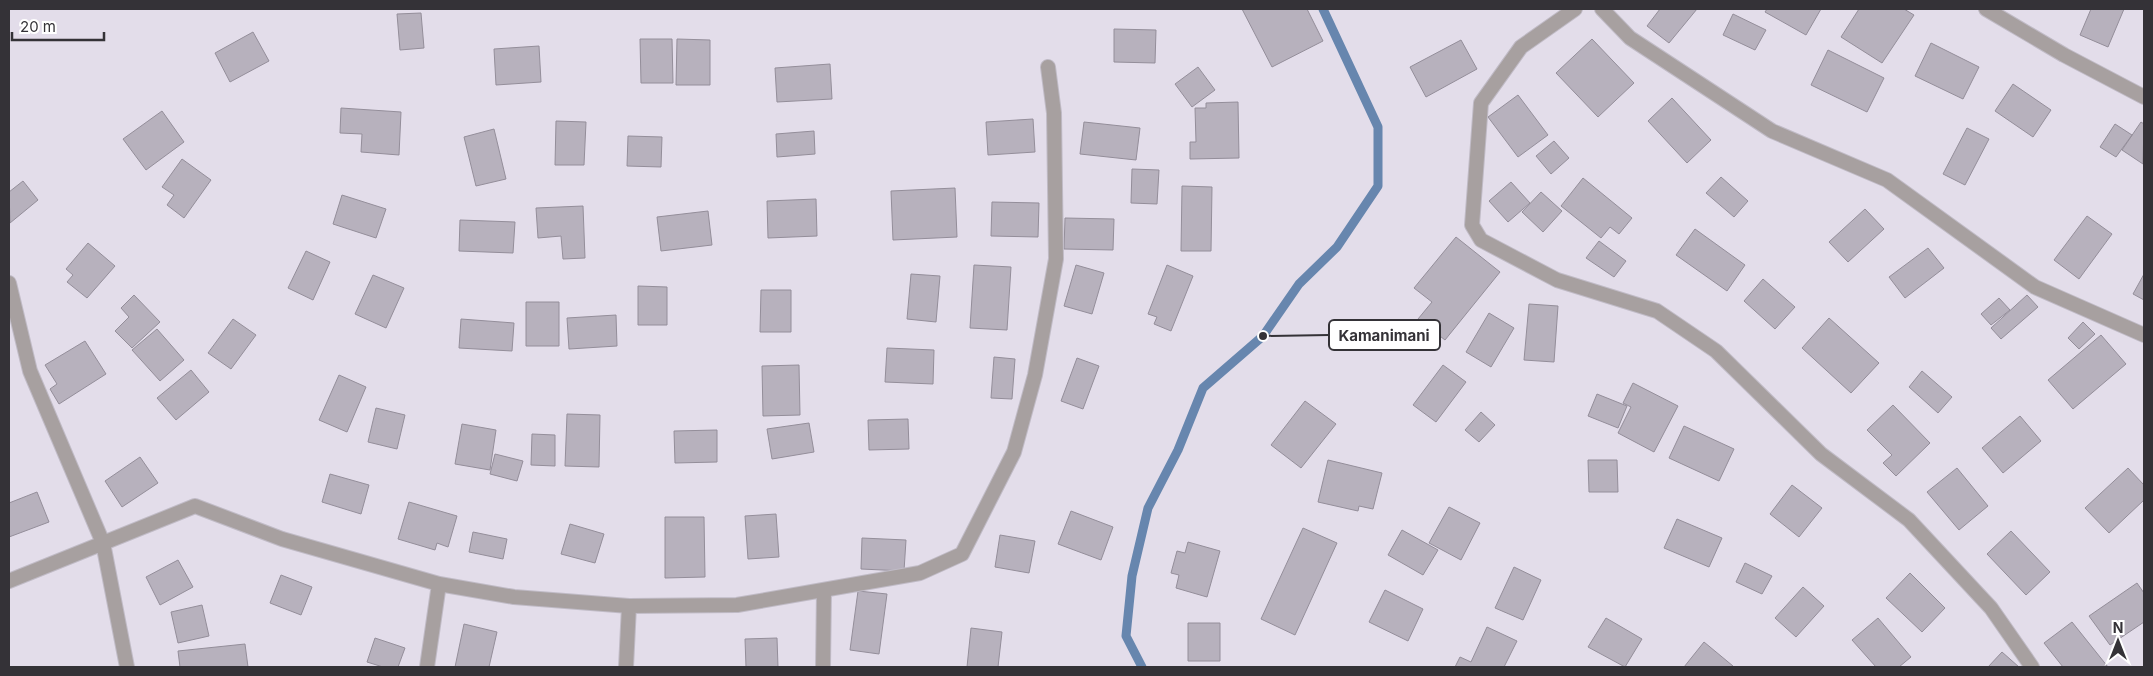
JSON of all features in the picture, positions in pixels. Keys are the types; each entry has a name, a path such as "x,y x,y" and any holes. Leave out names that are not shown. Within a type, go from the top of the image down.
{"street":[{"path":"1575,9 1521,47 1481,103 1472,225 1481,240 1557,280 1657,311 1716,352 1821,454 1908,520 1991,608 2032,667"},
{"path":"1602,9 1630,38 1772,131 1887,180 2035,287 2144,335"},
{"path":"1986,9 2144,97"},
{"path":"9,581 195,506 282,539 439,584 514,597 629,606 737,605 920,574 962,554 1014,452 1035,375 1056,259 1054,113 1048,67"},
{"path":"9,283 30,371 103,544 127,667"},
{"path":"427,667 439,584"},
{"path":"823,667 824,590"},
{"path":"626,667 629,606"}],"building":[{"path":"1242,9 1307,9 1323,41 1272,67"},
{"path":"1660,9 1697,9 1669,43 1647,26"},
{"path":"1767,9 1821,9 1806,35 1765,12"},
{"path":"1859,9 1904,9 1914,15 1882,63 1841,37"},
{"path":"2091,9 2124,9 2108,47 2080,35"},
{"path":"421,13 424,48 400,50 397,14"},
{"path":"1733,14 1766,30 1755,50 1723,35"},
{"path":"1114,29 1156,30 1155,63 1114,62"},
{"path":"253,32 269,61 230,82 215,53"},
{"path":"640,39 672,39 673,83 641,83"},
{"path":"677,39 710,40 710,85 676,85"},
{"path":"1592,39 1634,83 1598,117 1556,73"},
{"path":"1461,40 1477,69 1426,97 1410,67"},
{"path":"1931,43 1979,67 1963,99 1915,76"},
{"path":"539,46 541,82 496,85 494,49"},
{"path":"1828,50 1884,78 1867,112 1811,85"},
{"path":"830,64 832,99 777,102 775,68"},
{"path":"1198,67 1215,90 1192,107 1175,84"},
{"path":"2013,84 2051,110 2033,137 1995,111"},
{"path":"1518,95 1548,135 1518,157 1488,117"},
{"path":"1672,98 1711,140 1687,163 1648,121"},
{"path":"1238,102 1239,158 1190,159 1190,142 1196,142 1195,108 1206,108 1206,103"},
{"path":"341,108 401,112 399,155 361,152 362,134 340,133"},
{"path":"162,111 184,142 146,170 123,139"},
{"path":"1033,119 1035,152 988,155 986,122"},
{"path":"556,121 586,122 584,165 555,165"},
{"path":"1084,122 1140,128 1136,160 1080,154"},
{"path":"2141,122 2144,124 2143,164 2122,150"},
{"path":"2115,124 2132,135 2116,157 2100,147"},
{"path":"1967,128 1989,139 1965,185 1943,174"},
{"path":"494,129 506,179 476,186 464,137"},
{"path":"814,131 815,154 777,157 776,134"},
{"path":"628,136 662,137 661,167 627,166"},
{"path":"1554,141 1569,158 1551,174 1536,156"},
{"path":"182,159 211,180 184,218 167,205 174,195 162,187"},
{"path":"1132,169 1159,170 1157,204 1131,203"},
{"path":"1721,177 1748,201 1734,217 1706,193"},
{"path":"1583,178 1632,218 1619,234 1610,227 1601,238 1561,206"},
{"path":"23,181 38,200 10,223 9,192"},
{"path":"1511,182 1530,203 1508,222 1489,201"},
{"path":"1182,186 1212,187 1211,251 1181,251"},
{"path":"955,188 957,237 893,240 891,191"},
{"path":"1541,192 1562,211 1543,232 1522,212"},
{"path":"342,195 386,209 376,238 333,224"},
{"path":"816,199 817,236 768,238 767,201"},
{"path":"992,202 1039,203 1038,237 991,236"},
{"path":"583,206 585,258 563,259 561,236 538,238 536,208"},
{"path":"1865,209 1884,229 1848,262 1829,242"},
{"path":"708,211 712,245 661,251 657,217"},
{"path":"2087,216 2112,234 2079,279 2054,260"},
{"path":"1065,218 1114,219 1113,250 1064,249"},
{"path":"460,220 515,222 513,253 459,251"},
{"path":"1695,229 1745,265 1727,291 1676,255"},
{"path":"1456,237 1500,272 1445,340 1418,319 1432,302 1414,288"},
{"path":"1599,241 1626,261 1614,277 1586,258"},
{"path":"88,243 115,266 87,298 67,282 73,275 66,269"},
{"path":"1928,248 1944,268 1905,298 1889,277"},
{"path":"306,251 330,262 313,300 288,288"},
{"path":"974,265 1011,267 1007,330 970,328"},
{"path":"1076,265 1104,273 1092,314 1064,306"},
{"path":"1167,265 1193,276 1171,331 1154,324 1157,317 1148,314"},
{"path":"911,274 940,276 936,322 907,319"},
{"path":"2144,274 2144,300 2133,294"},
{"path":"373,275 404,288 386,328 355,314"},
{"path":"1763,279 1795,307 1775,329 1744,301"},
{"path":"638,286 667,287 667,325 638,325"},
{"path":"761,290 791,290 791,332 760,332"},
{"path":"134,295 160,322 132,348 115,331 129,317 121,308"},
{"path":"2027,295 2038,307 2001,339 1991,328"},
{"path":"1999,298 2010,310 1991,325 1981,314"},
{"path":"526,302 559,302 559,346 526,346"},
{"path":"1529,304 1558,306 1554,362 1524,360"},
{"path":"1489,313 1514,328 1491,367 1466,352"},
{"path":"616,315 617,346 569,349 567,318"},
{"path":"1829,318 1879,363 1851,393 1802,348"},
{"path":"233,319 256,335 231,369 208,353"},
{"path":"461,319 514,323 512,351 459,348"},
{"path":"2083,322 2095,334 2079,349 2068,338"},
{"path":"157,329 184,360 160,381 132,350"},
{"path":"2101,335 2126,364 2073,409 2048,380"},
{"path":"85,341 106,374 59,404 50,389 57,384 45,365"},
{"path":"887,348 934,350 933,384 885,382"},
{"path":"994,357 1015,359 1012,399 991,398"},
{"path":"1077,358 1099,366 1083,409 1061,401"},
{"path":"799,365 800,415 763,416 762,366"},
{"path":"1443,365 1466,382 1436,422 1413,405"},
{"path":"191,370 209,392 176,420 157,398"},
{"path":"1922,371 1952,397 1938,413 1909,387"},
{"path":"339,375 366,387 347,432 319,420"},
{"path":"1633,383 1678,406 1654,452 1618,433 1631,407 1623,403"},
{"path":"1597,394 1627,406 1618,428 1588,416"},
{"path":"1305,401 1336,424 1301,468 1271,445"},
{"path":"1893,405 1930,443 1896,476 1883,463 1892,455 1867,430"},
{"path":"376,408 405,415 397,449 368,442"},
{"path":"1481,412 1495,425 1479,442 1465,430"},
{"path":"567,414 600,415 599,467 565,466"},
{"path":"2020,416 2041,441 2003,473 1982,448"},
{"path":"908,419 909,449 869,450 868,420"},
{"path":"809,423 814,452 772,459 767,429"},
{"path":"462,424 496,430 490,470 455,464"},
{"path":"1684,426 1734,449 1719,481 1669,458"},
{"path":"717,430 717,462 675,463 674,431"},
{"path":"532,434 555,435 555,466 531,465"},
{"path":"495,454 523,461 517,481 490,474"},
{"path":"140,457 158,483 122,507 105,481"},
{"path":"1328,460 1382,473 1373,509 1359,506 1358,511 1318,502"},
{"path":"1588,460 1617,460 1618,492 1589,492"},
{"path":"1957,468 1988,506 1959,530 1927,492"},
{"path":"2128,468 2144,485 2144,500 2109,533 2085,508"},
{"path":"330,474 369,485 361,514 322,502"},
{"path":"1792,485 1822,508 1799,537 1770,514"},
{"path":"37,492 49,522 9,537 9,503"},
{"path":"409,502 457,516 448,547 437,543 435,550 398,539"},
{"path":"1449,507 1480,523 1461,560 1429,543"},
{"path":"1071,511 1113,527 1101,560 1058,544"},
{"path":"776,514 779,557 748,559 745,516"},
{"path":"665,517 704,517 705,577 665,578"},
{"path":"1677,519 1722,538 1709,567 1664,548"},
{"path":"570,524 604,534 595,563 561,554"},
{"path":"1303,528 1337,543 1295,635 1261,619"},
{"path":"1402,530 1438,550 1423,575 1388,555"},
{"path":"2011,531 2050,572 2026,595 1987,554"},
{"path":"473,532 507,539 503,559 469,552"},
{"path":"1000,535 1035,541 1029,573 995,567"},
{"path":"862,538 906,540 904,571 861,569"},
{"path":"1188,542 1220,551 1207,597 1176,588 1179,575 1171,573 1177,551 1185,553"},
{"path":"178,560 193,587 160,605 146,577"},
{"path":"1745,563 1772,576 1762,594 1736,582"},
{"path":"1514,567 1541,580 1523,620 1495,608"},
{"path":"1910,573 1945,608 1922,632 1886,598"},
{"path":"281,575 312,587 301,615 270,603"},
{"path":"2137,583 2144,593 2144,622 2110,645 2089,616"},
{"path":"1803,587 1824,606 1796,637 1775,618"},
{"path":"1385,590 1423,609 1408,641 1369,622"},
{"path":"858,591 887,594 879,654 850,650"},
{"path":"202,605 209,636 178,643 171,612"},
{"path":"1606,618 1642,639 1625,667 1588,647"},
{"path":"1878,618 1911,657 1899,667 1876,667 1852,640"},
{"path":"2072,622 2108,667 2063,667 2044,643"},
{"path":"1188,623 1220,623 1220,661 1188,661"},
{"path":"464,624 497,632 489,667 455,667"},
{"path":"1487,627 1517,641 1504,667 1455,667 1460,657 1471,662"},
{"path":"971,628 1002,632 998,667 967,667"},
{"path":"375,638 405,648 398,667 383,667 367,662"},
{"path":"777,638 778,667 746,667 745,639"},
{"path":"1704,642 1733,666 1684,667"},
{"path":"245,644 248,667 180,667 178,651"},
{"path":"2002,652 2019,667 1988,667"}],"waterway":[{"path":"1142,667 1126,636 1132,576 1148,508 1178,450 1203,388 1263,336 1299,284 1337,247 1378,186 1378,127 1323,9"}],"place":[{"name":"Kamanimani","path":"1263,336"}]}
